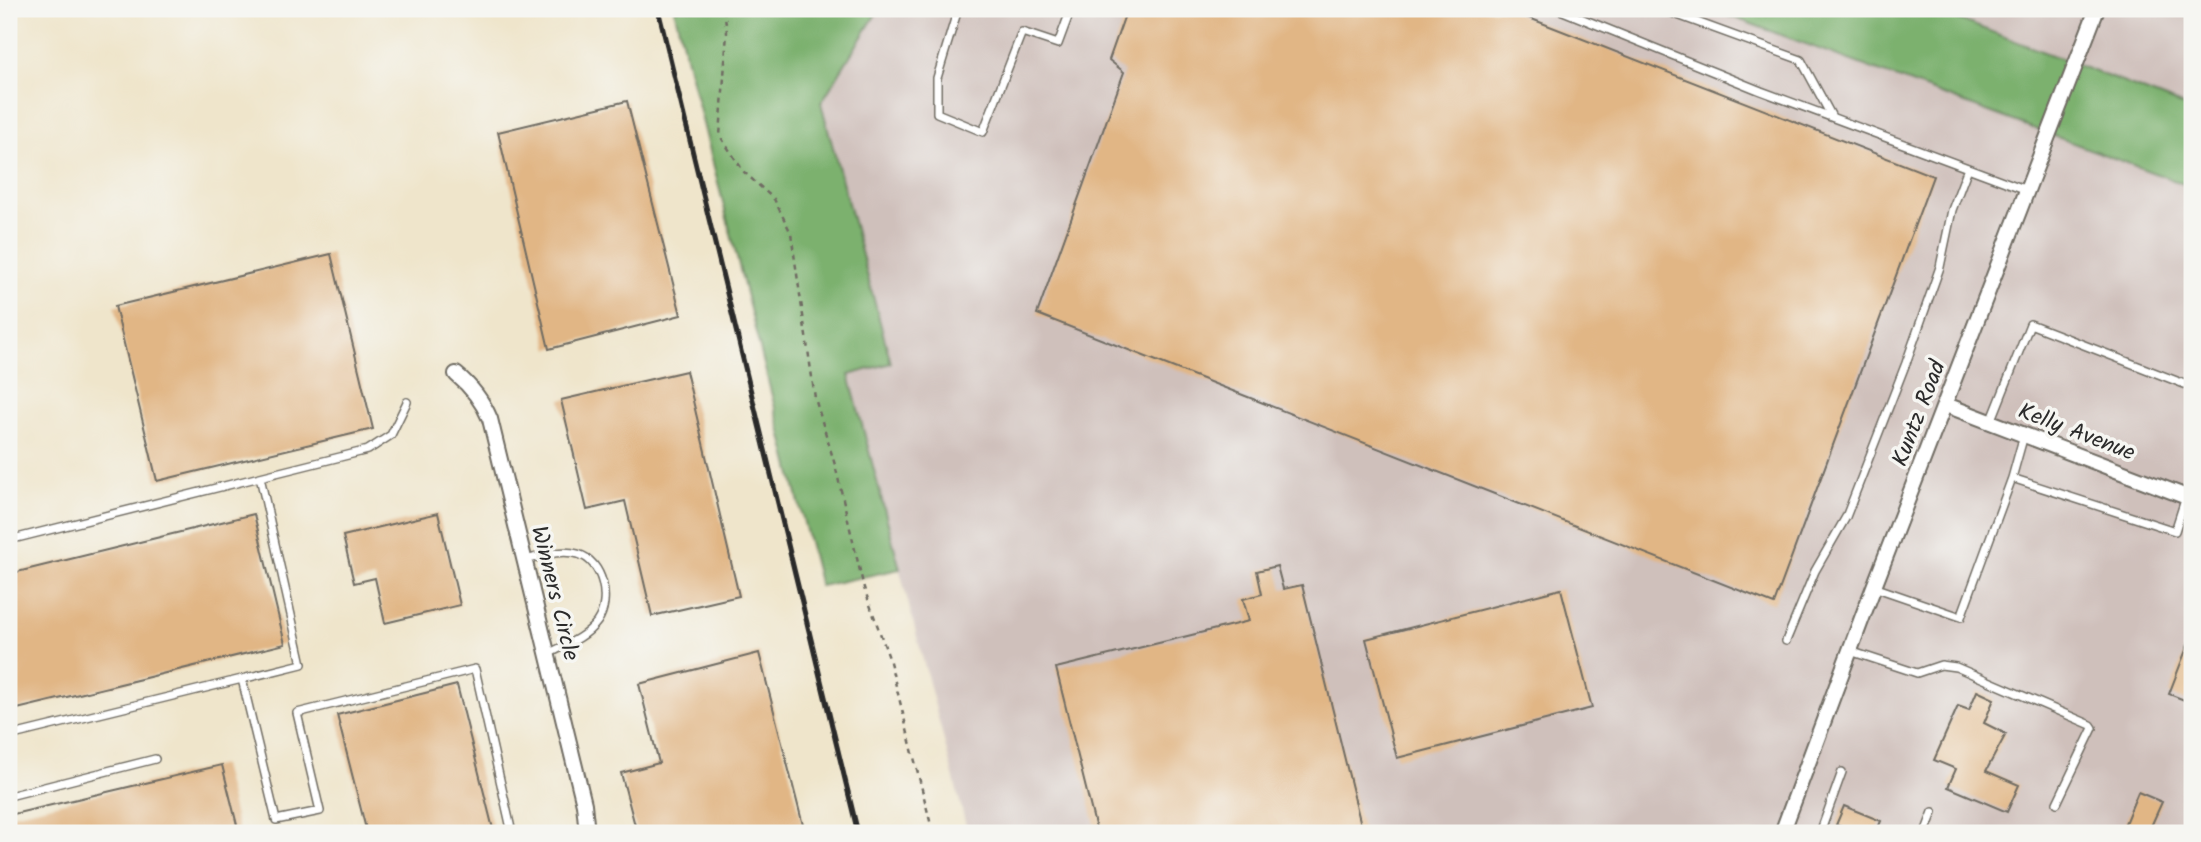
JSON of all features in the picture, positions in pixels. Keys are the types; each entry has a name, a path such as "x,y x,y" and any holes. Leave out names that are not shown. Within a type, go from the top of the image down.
{"street":[{"name":"Kuntz Road","path":"1782,833 1874,587 2098,9"},
{"name":"Winners Circle","path":"456,374 472,388 484,404 490,419 584,804 587,833"},
{"name":"Kelly Avenue","path":"1946,405 2189,498"}],"lane":[{"path":"958,9 937,78 937,113 983,132 1023,32 1058,44 1072,9"},
{"path":"1558,9 1833,118 2027,190"},
{"path":"1661,9 1801,60 1833,118"},
{"path":"1786,641 1815,571 1846,517 1901,376 1940,267 1952,210 1968,168"},
{"path":"1991,422 2030,324 2192,387"},
{"path":"9,540 368,450 391,435 407,402"},
{"path":"1874,587 1961,617 2012,478 2024,435"},
{"path":"9,736 302,664 260,477"},
{"path":"2012,478 2175,531 2189,498 2192,478"},
{"path":"525,560 560,551 580,554 601,573 605,595 599,620 582,636 547,654"},
{"path":"1850,651 1917,673 1941,665 1956,667 2091,724 2093,728 2057,803"},
{"path":"242,679 275,821 320,811 297,713 475,669 512,833"},
{"path":"9,796 155,759"},
{"path":"1820,833 1842,772"},
{"path":"1925,833 1933,812"}],"path":[{"path":"723,9 727,32 720,136 744,172 774,199 791,233 814,398 835,465 864,588 889,658 933,833"}],"shaded area":[{"path":"879,9 1711,9 2192,187 2192,833 968,833 849,375 891,363 821,103"},
{"path":"1932,9 2192,9 2192,109"}],"green space":[{"path":"674,9 879,9 821,103 891,363 849,375 900,569 820,586"},
{"path":"1711,9 1932,9 2192,109 2192,187"}],"building":[{"path":"1127,9 1506,9 1933,176 1774,604 1037,314 1124,72 1109,60"},
{"path":"627,101 681,315 549,349 498,132"},
{"path":"331,254 373,429 157,481 115,306"},
{"path":"686,371 739,596 652,616 625,501 587,510 561,400"},
{"path":"438,513 460,605 385,623 375,578 354,583 343,536"},
{"path":"254,514 285,644 9,711 9,574"},
{"path":"1277,566 1283,589 1302,585 1363,833 1097,833 1056,668 1249,621 1243,599 1262,594 1257,571"},
{"path":"1561,589 1592,708 1397,758 1366,639"},
{"path":"2192,637 2192,703 2169,694"},
{"path":"759,653 805,833 637,833 621,773 659,763 639,684"},
{"path":"457,685 494,833 367,833 337,715"},
{"path":"1977,691 1994,699 1984,723 2006,734 1986,771 2019,785 2007,812 1948,787 1956,769 1934,760 1958,706 1969,710"},
{"path":"222,765 239,833 9,833 9,815"},
{"path":"2138,792 2162,802 2148,833 2121,833"},
{"path":"1844,806 1881,821 1876,833 1857,833 1836,825"}],"railway":[{"path":"658,9 858,833"}]}
